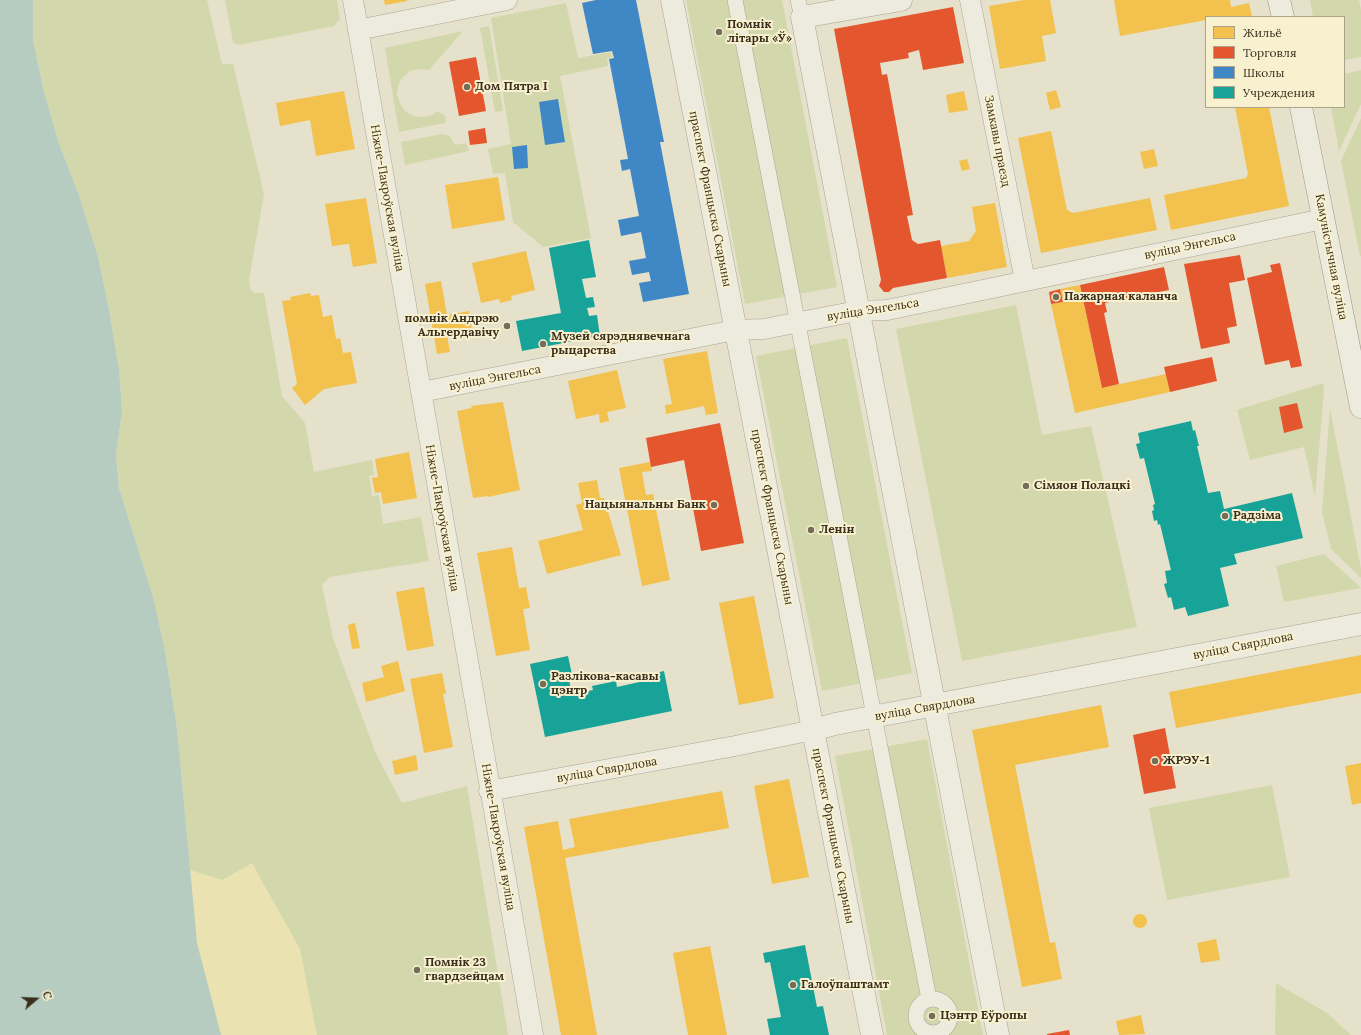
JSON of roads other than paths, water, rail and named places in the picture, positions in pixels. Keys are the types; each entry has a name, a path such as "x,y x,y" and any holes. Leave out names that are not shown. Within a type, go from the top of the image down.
{"street":[{"name":"Ніжне-Пакроўская вуліца","path":"352,0 489,791 533,1035"},
{"path":"358,30 507,0"},
{"name":"праспект Францыска Скарыны","path":"672,0 872,1035"},
{"path":"734,0 929,999"},
{"path":"901,0 800,8 857,312 935,705 998,1035"},
{"name":"Замкавы праезд","path":"970,0 1025,281"},
{"path":"1279,0 1283,16"},
{"name":"Камуністычная вуліца","path":"1301,108 1361,407"},
{"name":"вуліца Энгельса","path":"421,392 735,330 764,329 857,312 887,310 1324,219"},
{"name":"вуліца Свярдлова","path":"489,791 735,746 873,717 1361,624"},
{"path":"929,999 940,1000 944,1003 950,1013 950,1018 945,1028 936,1034 925,1032 921,1029 916,1019 917,1009 924,1001 929,999"}],"place":[{"name":"Помнік літары «Ў»","path":"719,32"},
{"name":"Дом Пятра І","path":"467,87"},
{"name":"Пажарная каланча","path":"1056,297"},
{"name":"помнік Андрэю Альгердавічу","path":"507,326"},
{"name":"Музей сярэднявечнага рыцарства","path":"543,344"},
{"name":"Сімяон Полацкі","path":"1026,486"},
{"name":"Нацыянальны Банк","path":"714,505"},
{"name":"Радзіма","path":"1225,516"},
{"name":"Ленін","path":"811,530"},
{"name":"Разлікова-касавы цэнтр","path":"543,684"},
{"name":"ЖРЭУ-1","path":"1155,761"},
{"name":"Помнік 23 гвардзейцам","path":"417,970"},
{"name":"Галоўпаштамт","path":"793,985"},
{"name":"Цэнтр Еўропы","path":"932,1016"}]}
